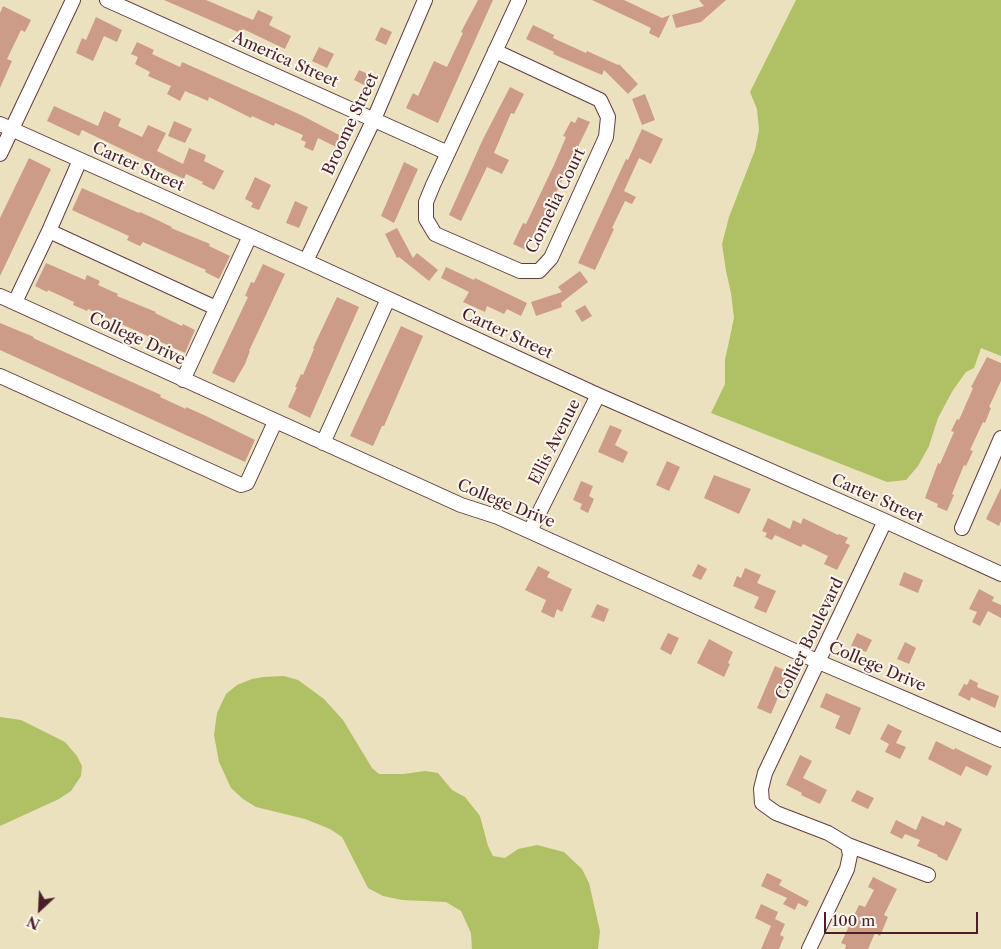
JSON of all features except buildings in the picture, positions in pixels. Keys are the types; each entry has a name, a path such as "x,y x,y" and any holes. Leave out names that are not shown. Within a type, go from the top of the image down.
{"street":[{"path":"0,154 6,127 73,0"},
{"name":"America Street","path":"107,0 448,153"},
{"name":"Broome Street","path":"306,261 374,119 425,0"},
{"name":"Cornelia Court","path":"495,51 600,100 608,117 606,136 552,258 539,271 520,271 435,234 426,219 426,202 448,153 495,51 519,0"},
{"name":"Carter Street","path":"6,127 306,261 598,395 1001,574"},
{"path":"15,302 49,232 80,160"},
{"path":"49,232 216,308"},
{"path":"183,380 250,236"},
{"name":"College Drive","path":"0,296 461,505 498,517 819,662 1001,740"},
{"path":"323,442 388,299"},
{"path":"0,376 241,485 247,483 276,422"},
{"name":"Ellis Avenue","path":"530,531 598,395"},
{"path":"962,528 995,470 1001,438"},
{"name":"Collier Boulevard","path":"848,844 828,833 776,813 762,803 761,789 764,772 819,662 885,521"},
{"path":"809,949 847,869 850,855 848,844"},
{"path":"848,844 928,875"}],"green space":[{"path":"796,0 1001,0 1001,356 981,348 974,368 966,372 953,390 938,418 929,446 918,466 906,480 887,482 711,413 725,384 725,360 734,318 722,244 729,217 755,150 759,130 757,109 750,92"},
{"path":"284,676 298,680 324,699 343,720 372,768 379,774 403,774 425,771 438,773 452,790 465,797 480,816 488,846 493,856 505,858 518,849 537,845 564,852 582,869 589,883 600,931 598,949 472,949 471,933 461,911 446,902 402,900 383,896 368,888 342,837 330,829 305,819 256,807 243,799 231,788 219,762 214,735 217,713 226,694 237,685 252,679"},
{"path":"0,717 21,720 65,742 77,756 82,766 81,776 71,791 59,799 0,826"}]}
